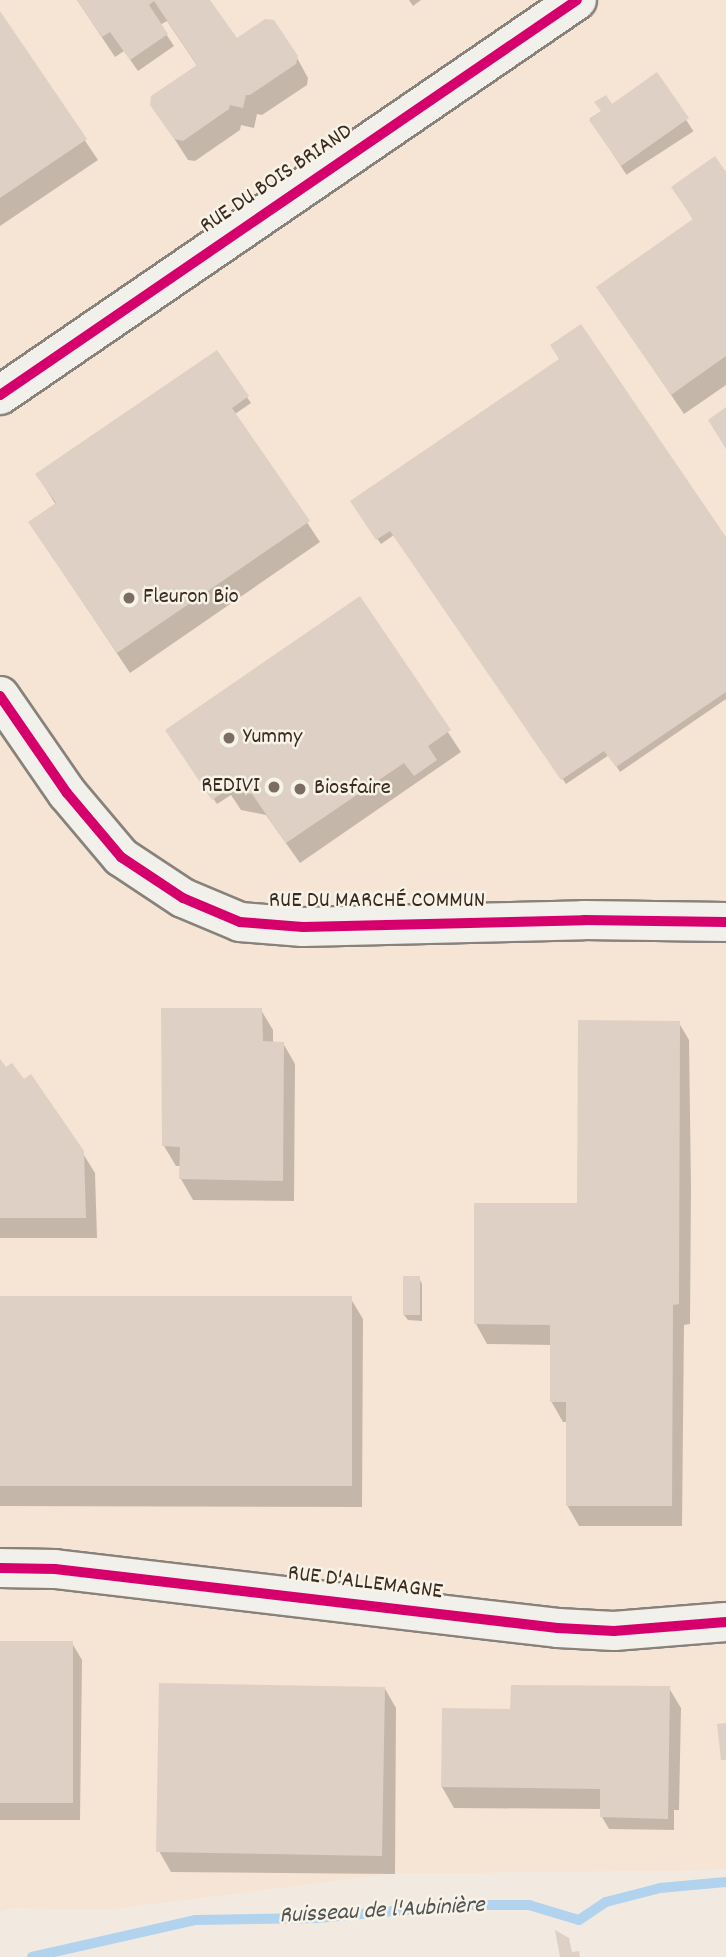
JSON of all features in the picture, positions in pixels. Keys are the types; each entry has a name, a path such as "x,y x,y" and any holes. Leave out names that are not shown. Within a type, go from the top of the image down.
{"street":[{"name":"RUE DU BOIS BRIAND","path":"0,394 577,0"},
{"name":"RUE DU MARCHÉ COMMUN","path":"0,696 67,793 121,857 183,898 240,922 303,927 584,920 726,922"},
{"name":"RUE D'ALLEMAGNE","path":"0,1568 55,1569 558,1628 614,1631 726,1622"}],"shaded area":[{"path":"0,0 726,0 726,1870 389,1874 107,1910 11,1908 0,1912"}],"building":[{"path":"77,0 210,0 237,38 265,19 274,20 298,56 296,64 250,95 246,95 243,108 230,105 229,109 183,141 174,139 150,105 151,96 197,65 154,1 149,5 168,34 130,60 110,32 102,37"},
{"path":"0,11 87,139 0,198"},
{"path":"657,72 689,118 621,166 589,120 601,111 594,102 606,95 612,104"},
{"path":"715,156 726,172 726,356 671,395 596,287 693,219 671,187"},
{"path":"581,324 726,537 726,692 616,767 604,751 561,780 390,531 376,540 350,501 559,359 550,345"},
{"path":"217,350 249,396 232,408 310,521 117,653 28,522 56,503 35,474"},
{"path":"726,407 726,449 708,420"},
{"path":"360,596 451,730 428,746 437,760 414,776 404,763 286,843 252,794 227,790 212,800 165,730"},
{"path":"161,1008 262,1008 263,1041 284,1042 283,1181 179,1179 180,1147 162,1146"},
{"path":"578,1020 680,1021 679,1304 673,1305 672,1506 566,1506 566,1402 550,1402 550,1325 474,1324 474,1203 577,1203"},
{"path":"0,1059 6,1067 12,1063 24,1079 31,1074 84,1151 86,1218 0,1218"},
{"path":"403,1276 420,1276 420,1315 403,1315"},
{"path":"0,1296 352,1296 352,1486 0,1486"},
{"path":"0,1641 73,1641 73,1803 0,1803"},
{"path":"159,1683 385,1687 382,1856 156,1852"},
{"path":"511,1685 670,1686 668,1819 600,1817 600,1789 441,1787 442,1708 510,1709"},
{"path":"726,1723 726,1760 721,1760 717,1724"},
{"path":"555,1930 569,1938 572,1952 579,1951 580,1957 560,1957"}],"waterway":[{"name":"Ruisseau de l'Aubinière","path":"32,1957 195,1920 317,1918 461,1905 529,1905 579,1920 606,1902 660,1888 726,1882"}],"cycle path":[{"path":"0,395 577,0"},
{"path":"0,696 67,793 121,857 183,898 240,922 303,927 584,920 726,922"},
{"path":"0,1568 55,1569 558,1628 614,1631 726,1622"}],"place":[{"name":"Fleuron Bio","path":"129,598"},
{"name":"Yummy","path":"229,738"},
{"name":"REDIVI","path":"274,787"},
{"name":"Biosfaire","path":"300,789"}]}
